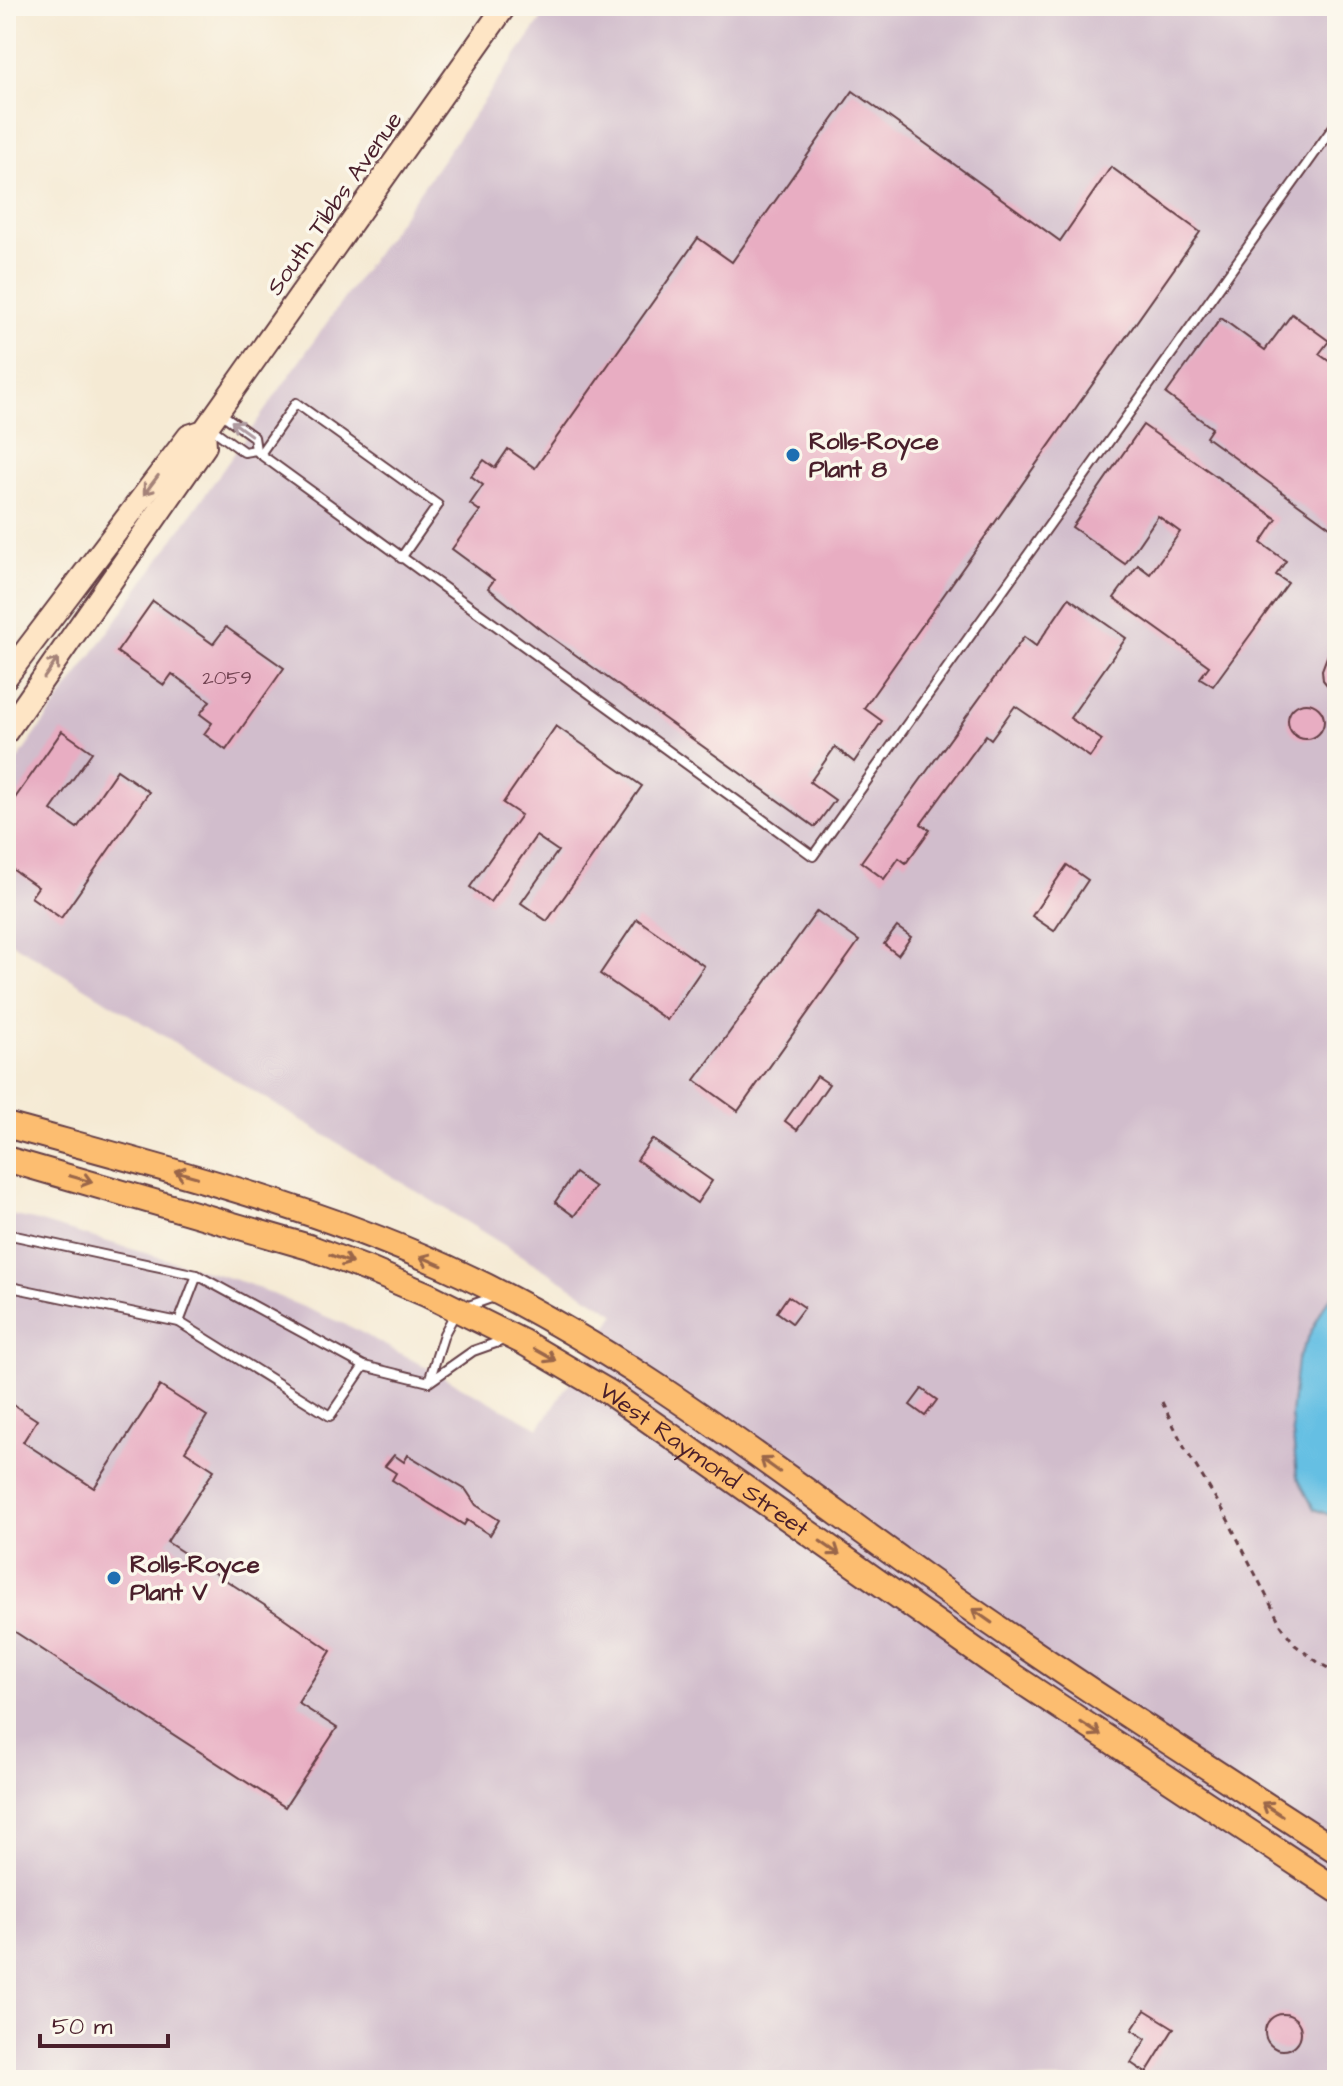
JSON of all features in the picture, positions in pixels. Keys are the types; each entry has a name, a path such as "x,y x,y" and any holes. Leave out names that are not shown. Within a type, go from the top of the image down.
{"main road":[{"name":"South Tibbs Avenue","path":"6,677 189,436 210,423 505,6"},
{"name":"South Tibbs Avenue","path":"6,732 205,446 210,423"},
{"name":"West Raymond Street","path":"6,1125 299,1209 370,1234 502,1294 604,1352 678,1401 1046,1660 1337,1851"},
{"name":"West Raymond Street","path":"6,1159 309,1247 428,1295 512,1337 610,1393 1027,1685 1337,1890"},
{"path":"1027,1685 1046,1660"}],"lane":[{"path":"210,423 244,452 258,452 813,856 1337,122"},
{"path":"258,452 296,403 438,505 401,558"},
{"path":"210,423 254,437 258,452"},
{"path":"6,1234 197,1275 364,1366 429,1382 473,1351 512,1337"},
{"path":"179,1322 197,1275"},
{"path":"6,1286 179,1322 330,1416 364,1366"},
{"path":"429,1382 444,1334 457,1310 502,1294"}],"path":[{"path":"1162,1402 1184,1447 1224,1512 1281,1625 1295,1645 1337,1673"}],"shaded area":[{"path":"551,6 1337,6 1337,2080 6,2080 6,1214 246,1283 351,1327 539,1428 616,1314 6,939 6,776"}],"water":[{"path":"1337,1289 1337,1518 1314,1509 1297,1477 1291,1415 1297,1360 1324,1306"}],"building":[{"name":"Rolls-Royce Plant 8","path":"853,91 1060,241 1111,167 1200,232 864,708 882,721 854,762 835,747 810,782 835,800 815,827 541,630 488,588 494,580 452,549 480,511 470,504 483,485 471,476 484,460 495,468 508,449 535,468 698,238 732,262"},
{"path":"1292,314 1329,341 1319,354 1337,367 1337,532 1206,437 1212,428 1166,394 1221,318 1265,350"},
{"path":"1143,425 1277,519 1261,543 1286,561 1276,575 1288,583 1213,686 1200,678 1209,666 1114,598 1138,565 1150,574 1180,532 1158,516 1125,564 1072,527"},
{"path":"1069,598 1126,638 1070,718 1102,740 1090,757 1015,706 991,739 986,735 921,824 930,830 906,863 899,858 884,879 861,862 1024,637 1036,646"},
{"path":"153,601 213,644 226,627 284,668 226,750 204,734 212,723 200,714 210,701 172,674 164,685 117,652"},
{"path":"1336,633 1337,697 1323,680 1322,670"},
{"path":"1306,703 1319,708 1324,721 1319,734 1306,739 1293,734 1288,721 1293,708"},
{"path":"556,726 642,786 547,921 521,903 558,851 536,836 490,902 470,887 521,815 503,803"},
{"path":"62,731 92,752 51,810 77,828 117,770 149,792 61,918 31,897 38,887 6,865 6,811"},
{"path":"1067,865 1088,880 1054,931 1032,916"},
{"path":"817,911 859,941 738,1111 695,1080"},
{"path":"637,919 704,966 667,1020 600,974"},
{"path":"897,927 911,937 898,955 884,944"},
{"path":"817,1076 829,1084 797,1130 785,1121"},
{"path":"652,1139 712,1181 697,1203 637,1160"},
{"path":"575,1173 595,1187 574,1216 555,1202"},
{"path":"788,1296 804,1307 792,1323 777,1312"},
{"name":"Rolls-Royce Plant V","path":"160,1386 207,1416 185,1451 214,1470 167,1542 331,1651 298,1703 337,1728 285,1807 6,1626 6,1400 37,1420 23,1442 94,1488"},
{"path":"922,1389 937,1400 925,1416 910,1405"},
{"path":"394,1455 404,1462 408,1455 466,1490 476,1505 499,1520 490,1535 467,1520 464,1525 392,1480 396,1473 385,1466"},
{"path":"1145,2010 1174,2028 1146,2073 1131,2063 1146,2039 1132,2030"},
{"path":"1283,2014 1296,2019 1301,2032 1296,2045 1283,2050 1270,2045 1265,2032 1270,2019"}],"place":[{"name":"Rolls-Royce Plant 8","path":"793,455"},
{"name":"Rolls-Royce Plant V","path":"114,1578"}]}
